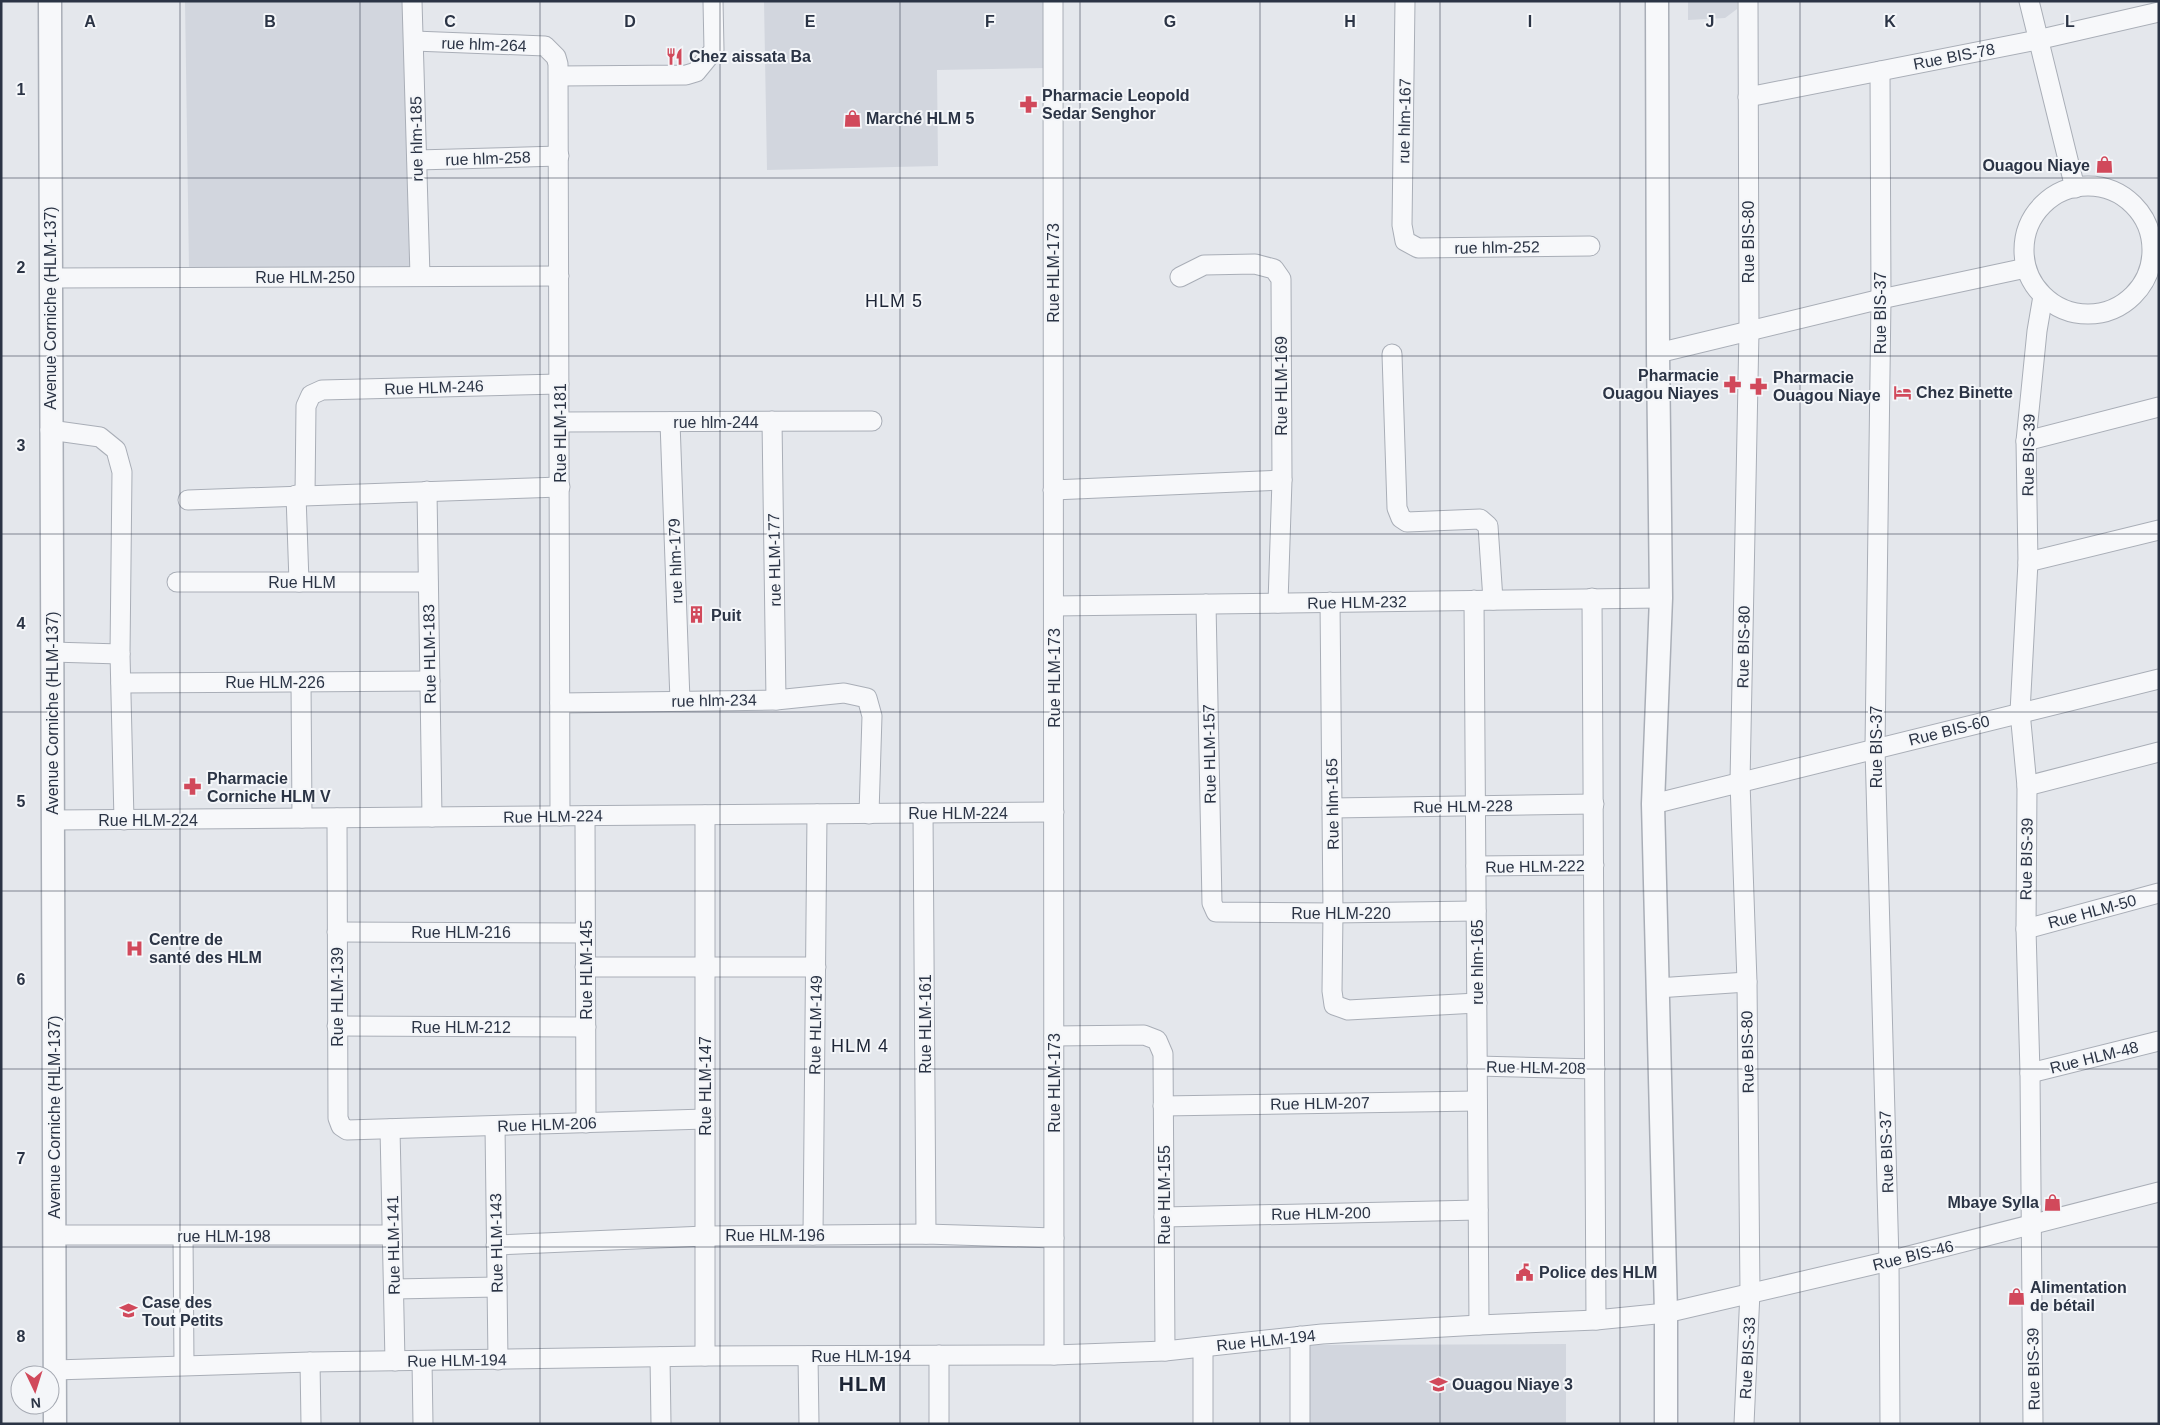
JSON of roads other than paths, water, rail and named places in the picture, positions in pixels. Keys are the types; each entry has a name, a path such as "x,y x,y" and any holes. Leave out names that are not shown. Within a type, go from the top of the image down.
{"street":[{"name":"Avenue Corniche (HLM-137)","path":"50,1 50,430 55,1365"},
{"name":"rue hlm-185","path":"412,1 420,276"},
{"path":"559,76 686,75 696,72 714,50 713,1"},
{"name":"Rue HLM-173","path":"1053,1 1054,1355"},
{"name":"rue hlm-167","path":"1405,1 1402,225 1405,241"},
{"path":"1657,1 1661,598 1653,804 1666,1313 1666,1424"},
{"name":"Rue BIS-80","path":"1748,1 1749,331 1740,782 1747,982 1750,1292"},
{"path":"2028,1 2074,188"},
{"name":"Rue BIS-78","path":"1748,97 2156,17"},
{"name":"rue hlm-264","path":"414,41 545,46 552,52"},
{"name":"Rue HLM-181","path":"552,52 556,57 559,76 560,816"},
{"name":"Rue BIS-37","path":"1880,71 1881,299 1875,748 1889,1261 1890,1424"},
{"name":"rue hlm-258","path":"417,160 559,156"},
{"path":"2090,186 2106,189 2121,195 2154,223 2150,270 2143,285 2132,298 2119,307 2104,313 2087,315 2071,312 2056,306 2035,288 2026,268 2023,250 2026,233 2033,217 2044,204 2058,193 2090,186"},
{"name":"rue hlm-252","path":"1405,241 1418,248 1590,246"},
{"name":"Rue HLM-169","path":"1180,277 1204,265 1255,264 1274,269 1281,279 1282,480 1278,603"},
{"path":"1658,353 1881,299 2026,268"},
{"path":"2150,270 2159,288"},
{"name":"Rue HLM-250","path":"50,278 560,276"},
{"name":"Rue BIS-39","path":"2033,1424 2030,1073 2026,929 2027,786 2020,712 2028,562 2026,442 2037,331 2043,296"},
{"name":"rue hlm-165","path":"1392,354 1397,508 1401,518 1412,522 1480,519 1485,521 1488,526 1476,806 1478,1324"},
{"name":"Rue HLM-246","path":"300,495 306,406 311,395 322,390 559,384"},
{"path":"2026,442 2159,407"},
{"name":"rue HLM-177","path":"772,421 776,700"},
{"name":"rue hlm-244","path":"560,422 872,421"},
{"name":"rue hlm-179","path":"670,422 680,701"},
{"path":"50,430 100,437 116,450 122,472 120,654 124,820"},
{"path":"1053,490 1282,480"},
{"path":"188,500 427,490 560,487"},
{"name":"Rue HLM-183","path":"427,490 432,817"},
{"path":"300,495 300,582"},
{"path":"2028,562 2158,534"},
{"name":"Rue HLM","path":"177,582 428,582"},
{"path":"1592,598 1596,1320"},
{"name":"Rue HLM-232","path":"1054,606 1661,598"},
{"name":"Rue hlm-165","path":"1330,602 1332,991 1334,1005 1348,1010 1477,1003"},
{"name":"Rue HLM-157","path":"1206,604 1212,903"},
{"path":"52,652 120,654"},
{"name":"Rue BIS-60","path":"1653,804 2159,679"},
{"name":"Rue HLM-226","path":"121,683 430,681"},
{"path":"301,682 302,818"},
{"name":"rue hlm-234","path":"560,703 776,700 844,693 867,698 872,716 869,814"},
{"path":"2027,786 2159,752"},
{"name":"Rue HLM-228","path":"1332,808 1594,804"},
{"name":"Rue HLM-224","path":"53,820 1054,812"},
{"name":"Rue HLM-161","path":"923,813 926,1234"},
{"name":"Rue HLM-149","path":"813,1235 818,814"},
{"name":"Rue HLM-147","path":"705,815 706,1356"},
{"name":"Rue HLM-145","path":"585,816 586,1123"},
{"name":"Rue HLM-139","path":"337,818 338,1118 341,1126 347,1130 390,1129"},
{"name":"Rue HLM-222","path":"1476,866 1594,865"},
{"name":"Rue HLM-50","path":"2026,929 2159,893"},
{"name":"Rue HLM-220","path":"1212,903 1218,913 1476,911"},
{"name":"Rue HLM-216","path":"337,932 585,932"},
{"path":"585,967 816,967"},
{"path":"1657,988 1747,982"},
{"name":"Rue HLM-212","path":"337,1026 586,1027"},
{"name":"Rue HLM-155","path":"1054,1036 1144,1035 1157,1040 1163,1054 1165,1351"},
{"name":"Rue HLM-48","path":"2030,1073 2159,1042"},
{"name":"Rue HLM-208","path":"1477,1066 1595,1069"},
{"name":"Rue HLM-207","path":"1163,1106 1477,1101"},
{"name":"Rue HLM-206","path":"390,1129 705,1119"},
{"name":"Rue HLM-143","path":"495,1126 498,1360"},
{"name":"Rue HLM-141","path":"390,1129 395,1361"},
{"name":"Rue BIS-46","path":"1666,1313 1889,1261 2159,1192"},
{"name":"Rue HLM-200","path":"1164,1217 1478,1210"},
{"name":"Rue HLM-196","path":"496,1245 705,1236 926,1234 1054,1238"},
{"name":"rue HLM-198","path":"55,1235 392,1235"},
{"path":"183,1236 184,1365"},
{"path":"394,1289 497,1287"},
{"name":"Rue BIS-33","path":"1744,1424 1750,1292"},
{"name":"Rue HLM-194","path":"60,1370 310,1362 706,1356 1054,1355 1165,1351 1300,1336 1478,1324 1596,1320 1666,1313"},
{"path":"1300,1336 1300,1424"},
{"path":"1203,1347 1203,1424"},
{"path":"939,1355 939,1424"},
{"path":"808,1356 809,1424"},
{"path":"660,1357 662,1424"},
{"path":"422,1361 423,1424"},
{"path":"310,1362 311,1424"}],"place":[{"name":"Chez aissata Ba","path":"675,56"},
{"name":"Pharmacie Leopold Sedar Senghor","path":"1028,104"},
{"name":"Marché HLM 5","path":"852,118"},
{"name":"Ouagou Niaye","path":"2104,165"},
{"name":"Pharmacie Ouagou Niayes","path":"1733,384"},
{"name":"Pharmacie Ouagou Niaye","path":"1759,386"},
{"name":"Chez Binette","path":"1902,392"},
{"name":"Puit","path":"697,615"},
{"name":"Pharmacie Corniche HLM V","path":"193,787"},
{"name":"Centre de santé des HLM","path":"135,948"},
{"name":"Mbaye Sylla","path":"2053,1202"},
{"name":"Police des HLM","path":"1525,1272"},
{"name":"Alimentation de bétail","path":"2016,1296"},
{"name":"Case des Tout Petits","path":"128,1311"},
{"name":"Ouagou Niaye 3","path":"1438,1384"}],"district":[{"name":"HLM 5","path":"894,301"},
{"name":"HLM 4","path":"860,1046"},
{"name":"HLM","path":"863,1384"}]}
